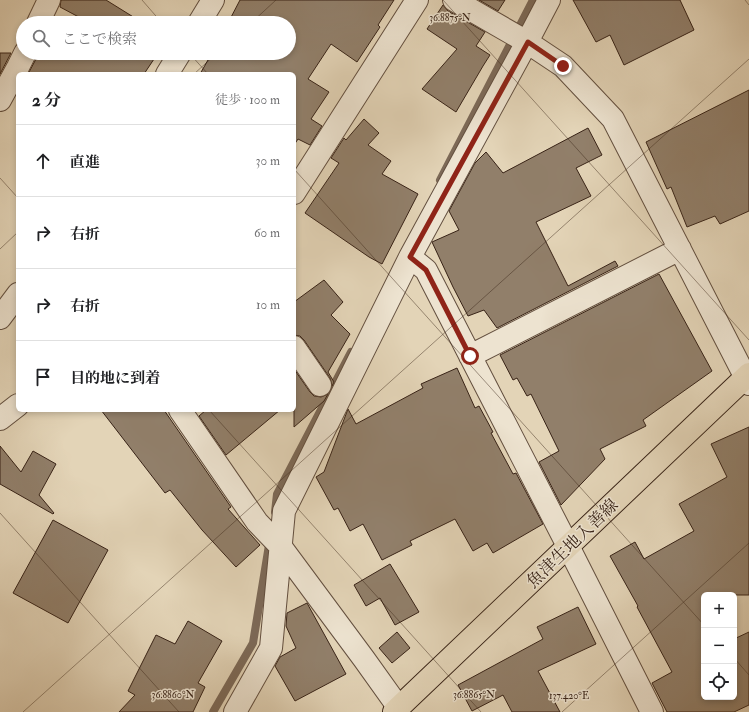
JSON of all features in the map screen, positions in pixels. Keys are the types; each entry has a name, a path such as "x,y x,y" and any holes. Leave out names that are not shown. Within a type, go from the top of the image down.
{"main road":[{"name":"魚津生地入善線","path":"396,710 568,546 748,379"}],"street":[{"path":"41,16 49,0"},
{"path":"203,16 213,0"},
{"path":"296,190 417,0"},
{"path":"454,0 528,42 563,66 613,118 748,379"},
{"path":"235,712 271,648 284,511 410,257 528,42 549,0"},
{"path":"1,95 22,60"},
{"path":"168,72 176,60"},
{"path":"470,356 680,249"},
{"path":"410,257 426,270 652,712"},
{"path":"0,318 16,297"},
{"path":"296,350 320,385"},
{"path":"0,419 16,407"},
{"path":"181,412 257,522 280,547 364,659 396,710"}],"building":[{"path":"61,0 106,0 132,16 77,16 60,7"},
{"path":"240,0 394,0 378,25 380,27 357,62 331,44 308,79 329,92 311,119 322,126 310,145 298,139 296,142 296,72 201,72 208,60 296,60 296,16 232,16"},
{"path":"479,0 505,0 498,11"},
{"path":"573,0 680,0 694,30 624,65 610,35 596,42"},
{"path":"443,5 448,11 485,32 476,46 490,55 456,112 422,89 457,49 427,29"},
{"path":"0,53 11,53 0,74"},
{"path":"35,60 153,60 145,72 29,72"},
{"path":"749,90 749,211 720,224 715,216 687,227 671,187 667,189 646,142"},
{"path":"364,119 379,133 368,145 391,161 382,174 418,194 382,264 369,257 305,213 339,163 331,158 344,138 346,140"},
{"path":"588,128 602,155 576,168 591,196 536,222 568,286 615,261 618,266 497,328 484,310 468,316 432,242 459,230 449,211 475,163 486,152 503,173"},
{"path":"659,274 712,371 643,420 646,426 600,449 605,459 561,505 539,462 559,451 531,394 527,396 517,378 513,380 500,355"},
{"path":"324,280 343,302 331,315 350,334 328,372 334,382 332,386 330,378 304,340 300,336 296,335 296,301"},
{"path":"457,368 475,408 479,406 493,432 491,433 513,474 516,473 543,524 493,553 487,543 473,551 455,519 410,541 412,545 382,560 363,524 350,531 338,508 334,510 316,477 324,472 348,409 356,424 423,388 421,384"},
{"path":"296,372 314,396 321,397 328,394 324,401 294,427 294,412 296,412"},
{"path":"103,412 165,412 231,507 228,509 260,545 236,567 202,530 170,490 165,493"},
{"path":"204,412 278,412 226,455 199,416"},
{"path":"749,427 749,595 737,595 737,592 701,592 701,700 737,700 737,638 749,632 749,705 734,712 667,712 652,683 672,672 610,556 635,542 644,559 694,531 679,504 727,477 711,444"},
{"path":"0,446 21,472 33,451 56,464 39,495 54,513 53,514 0,484"},
{"path":"53,520 108,550 68,623 13,593"},
{"path":"390,564 419,612 395,625 380,598 366,606 354,585"},
{"path":"307,603 346,674 295,701 275,666 280,657 296,648 286,626 287,613"},
{"path":"578,607 596,644 538,671 560,712 512,712 503,695 472,711 458,685 543,639 537,627"},
{"path":"188,621 222,641 198,683 205,687 193,712 119,712 135,695 128,691 156,635 175,644"},
{"path":"397,632 410,648 392,663 379,648"}],"waterway":[{"path":"440,180 533,0"},
{"path":"275,512 277,494 351,352"},
{"path":"213,712 253,643 270,539"}],"route":[{"path":"470,356 426,270 410,257 528,42 563,66"}]}
